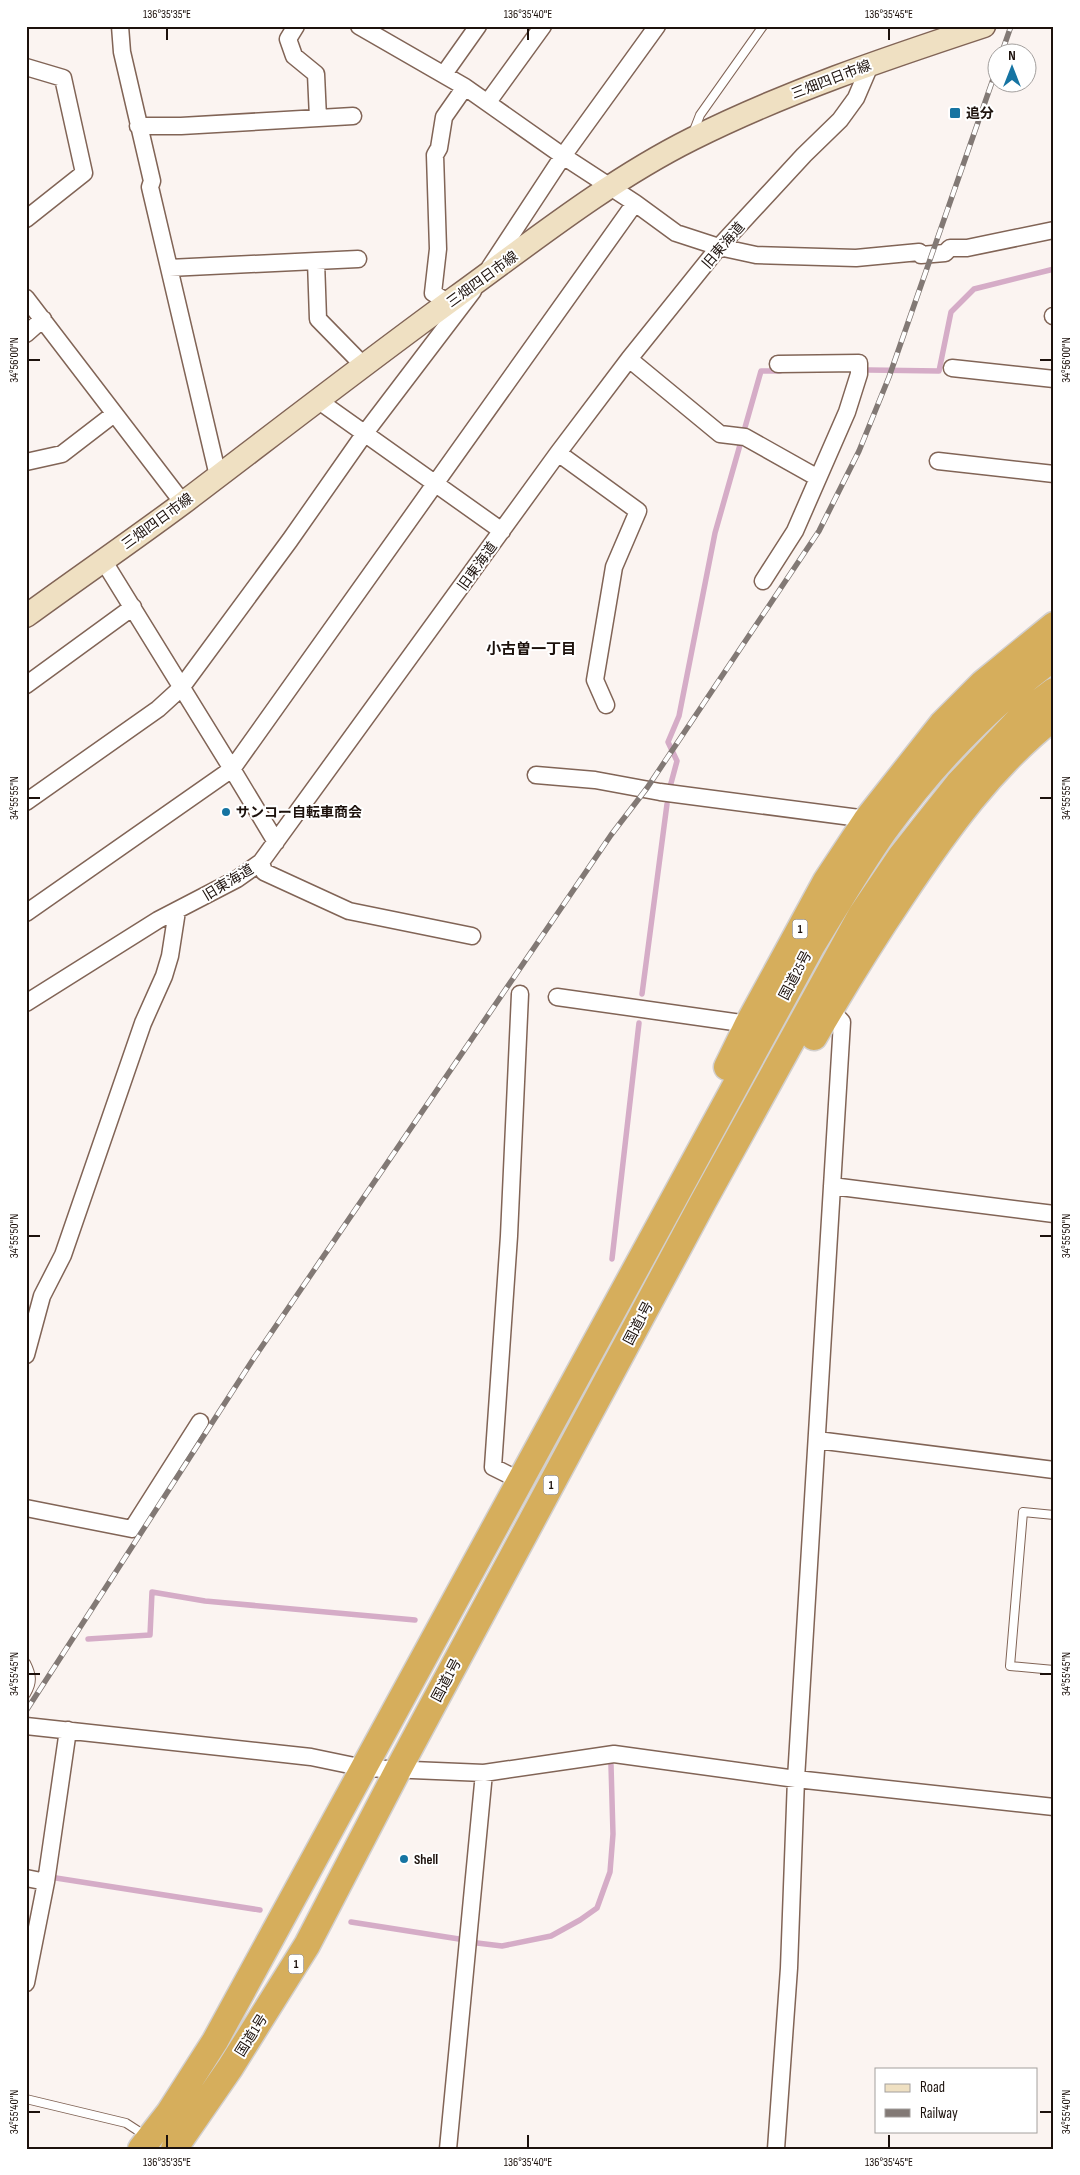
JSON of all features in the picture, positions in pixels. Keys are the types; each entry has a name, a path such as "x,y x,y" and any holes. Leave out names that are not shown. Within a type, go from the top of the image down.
{"highway":[{"name":"1","path":"628,1286 627,1265 748,1024 826,881 867,819 942,724 983,683 1054,625"},
{"name":"国道25号","path":"628,1286 811,946 884,831 932,770 980,720 1029,676 1054,658"},
{"name":"国道25号","path":"703,1202 861,915 901,856 980,759 1026,712 1054,691"},
{"path":"703,1202 721,1194 830,1009 936,846 990,777 1018,748 1054,717"},
{"name":"国道1号","path":"174,2149 230,2068 307,1945 399,1768 703,1202"},
{"name":"国道1号","path":"145,2144 169,2112 215,2041 519,1480 628,1286"}],"main road":[{"name":"三畑四日市線","path":"26,616 183,503 319,401 363,365 609,187 691,140 796,92 871,63 984,26"}],"street":[{"path":"120,26 122,52 138,126 218,476"},
{"path":"296,26 288,39 294,56 316,74 318,118"},
{"path":"359,26 444,74 488,102 676,233 719,247 756,255 856,258 919,252 920,254 945,253 950,248 967,248 1054,230"},
{"path":"444,74 478,26"},
{"path":"488,102 543,26"},
{"path":"26,802 158,709 181,688 366,433 483,278 563,156 657,26"},
{"name":"旧東海道","path":"26,1003 158,920 237,879 260,862 558,453 629,359 719,247 840,120 856,98 871,63"},
{"path":"26,67 63,78 84,173 26,219"},
{"path":"449,303 433,293 438,249 435,155 439,148 444,117 465,87"},
{"path":"138,126 181,126 353,116"},
{"path":"26,913 232,769 437,484 635,203"},
{"path":"169,268 358,259"},
{"path":"316,261 318,319 363,365"},
{"path":"26,298 183,503"},
{"path":"26,334 43,319"},
{"path":"629,359 720,434 741,436 818,478"},
{"path":"763,581 795,530 847,412 859,374 859,363 778,364"},
{"path":"952,368 1054,379"},
{"path":"319,401 502,531"},
{"path":"26,462 62,454 114,414"},
{"path":"558,453 638,511 614,567 595,680 606,705"},
{"path":"938,461 1054,474"},
{"path":"103,560 276,842"},
{"path":"26,685 133,607"},
{"path":"536,775 595,780 660,792 867,819"},
{"path":"260,862 264,872 349,910 472,936"},
{"path":"27,1347 42,1296 63,1255 143,1024 164,976 170,956 177,910"},
{"path":"519,1480 493,1467 509,1236 520,994"},
{"path":"557,997 748,1024"},
{"path":"776,2149 789,1968 796,1779 842,1022 830,1009"},
{"path":"832,1186 1054,1214"},
{"path":"26,1508 132,1529 200,1422"},
{"path":"817,1440 1054,1470"},
{"path":"26,1726 311,1757 364,1768 484,1772 614,1754 796,1779 1054,1808"},
{"path":"26,1983 31,1942 46,1882 68,1730"},
{"path":"448,2149 484,1772"},
{"path":"26,1878 46,1882"}],"lane":[{"path":"691,140 700,115 763,26"},
{"path":"1054,1515 1023,1512 1010,1666 1054,1670"},
{"path":"26,1663 32,1674 30,1687 26,1694"},
{"path":"26,2099 126,2123 145,2144"}],"waterway":[{"path":"869,370 939,371 951,312 974,289 1054,269"},
{"path":"670,787 677,761 668,742 679,716 715,533 761,371 780,371"},
{"path":"642,994 667,804"},
{"path":"612,1259 639,1023"},
{"path":"88,1639 150,1635 152,1592 205,1601 415,1620"},
{"path":"477,1943 502,1946 551,1936 597,1908 610,1872 613,1834 611,1765"},
{"path":"56,1878 260,1910"},
{"path":"351,1922 459,1939"}],"railway":[{"path":"1005,42 1011,26"},
{"path":"26,1711 252,1361 611,835 647,788 819,531 859,451 889,377 989,92"}],"place":[{"name":"追分","path":"955,113"},
{"name":"サンコー自転車商会","path":"226,812"},
{"name":"Shell","path":"404,1859"}],"district":[{"name":"小古曽一丁目","path":"531,649"}]}
